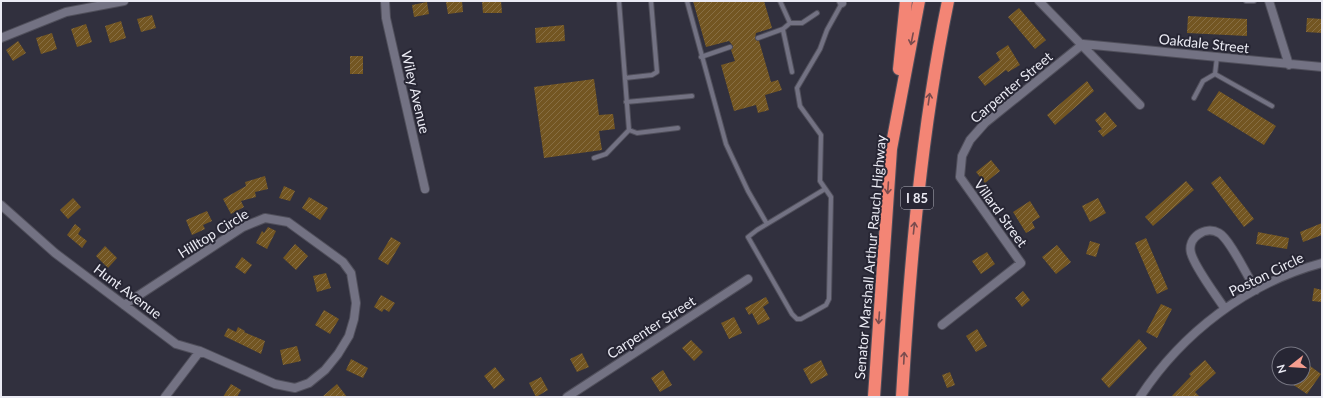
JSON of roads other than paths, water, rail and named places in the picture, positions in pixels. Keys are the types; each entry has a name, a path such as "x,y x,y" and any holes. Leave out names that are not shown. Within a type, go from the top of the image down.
{"highway":[{"path":"891,149 906,1"},
{"name":"Senator Marshall Arthur Rauch Highway","path":"874,397 891,149 919,1"},
{"name":"I 85","path":"902,397 909,280 922,150 934,67 948,1"}],"street":[{"path":"1,38 66,12 124,1"},
{"name":"Wiley Avenue","path":"385,1 386,18 424,189"},
{"path":"1039,1 1083,44 1140,105"},
{"path":"1269,1 1288,64"},
{"name":"Oakdale Street","path":"1083,44 1322,67"},
{"name":"Carpenter Street","path":"960,178 962,156 975,134 1019,95 1083,44"},
{"name":"Villard Street","path":"942,324 1021,263 960,178"},
{"name":"Hunt Avenue","path":"1,205 55,253 176,344 200,351"},
{"name":"Hilltop Circle","path":"124,305 243,227 265,218 288,222 343,262 350,273 356,303 354,319 349,336 325,370 309,383 295,388 275,384 200,351"},
{"path":"1225,309 1193,259 1191,252 1192,240 1199,234 1211,230 1220,234 1229,245 1256,290"},
{"name":"Poston Circle","path":"1140,397 1172,354 1193,334 1225,309 1256,290 1298,270 1322,263"},
{"name":"Carpenter Street","path":"567,397 748,279"},
{"path":"165,397 200,351"}],"lane":[{"path":"594,158 606,154 629,130 619,1"},
{"path":"625,78 652,75 656,72 651,1"},
{"path":"687,1 701,57 734,164 767,224"},
{"path":"780,1 790,23"},
{"path":"1246,1 1254,1"},
{"path":"825,189 748,237 792,314 797,319 801,319 826,305 829,299 831,197 820,181 821,135 800,106 797,88 820,49 827,30 841,2"},
{"path":"758,38 782,30 790,23 802,23 817,14"},
{"path":"782,30 792,72"},
{"path":"701,57 730,47"},
{"path":"1215,74 1217,58"},
{"path":"1194,98 1203,81 1215,74"},
{"path":"1215,74 1272,106"},
{"path":"626,102 692,96"},
{"path":"629,130 637,133 678,128"}]}
